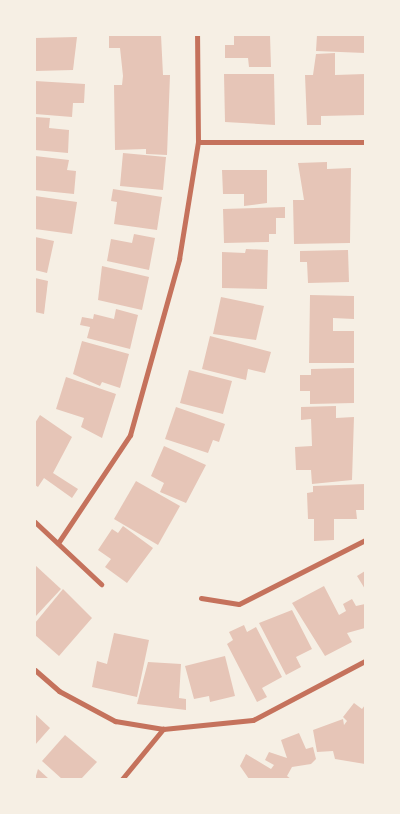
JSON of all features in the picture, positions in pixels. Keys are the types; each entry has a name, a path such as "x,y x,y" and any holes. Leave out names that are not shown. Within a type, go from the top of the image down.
{"street":[{"path":"58,543 130,434 179,259 198,142 197,35"},
{"path":"198,142 365,142"},
{"path":"35,522 101,584"},
{"path":"201,598 239,604 365,540"},
{"path":"35,670 58,691 115,721 163,729 253,720 365,661"},
{"path":"122,779 163,729"}],"building":[{"path":"161,35 163,75 170,75 167,155 146,154 146,149 115,150 114,85 122,85 123,76 120,48 109,48 109,36"},
{"path":"234,35 270,35 271,67 249,67 248,58 225,58 225,45 234,45"},
{"path":"317,35 365,35 365,53 316,51"},
{"path":"77,37 73,70 35,71 35,38"},
{"path":"335,53 335,75 365,74 365,115 321,116 321,125 307,125 305,75 313,75 316,54"},
{"path":"224,74 274,74 275,125 225,122"},
{"path":"35,81 85,84 84,103 73,103 72,117 35,114"},
{"path":"35,117 50,118 49,128 69,130 68,153 35,150"},
{"path":"123,153 166,157 163,190 120,186"},
{"path":"35,156 69,160 67,170 76,171 74,194 35,190"},
{"path":"327,162 327,169 351,168 350,243 294,244 293,200 304,200 298,163"},
{"path":"222,170 267,170 267,203 244,206 244,194 223,194"},
{"path":"113,189 162,197 157,230 114,224 117,202 111,201"},
{"path":"35,196 77,202 72,234 35,229"},
{"path":"285,207 285,218 276,218 276,234 269,234 269,242 224,243 223,209"},
{"path":"134,234 155,238 149,270 107,261 111,239 132,243"},
{"path":"35,237 54,241 47,273 35,270"},
{"path":"246,249 268,250 267,289 222,288 222,252 245,253"},
{"path":"348,250 349,282 308,283 307,262 300,262 300,251"},
{"path":"102,266 149,277 142,310 98,300"},
{"path":"35,278 48,281 44,314 35,312"},
{"path":"310,295 354,296 354,319 333,318 333,331 354,331 354,363 309,363"},
{"path":"221,297 264,306 256,340 213,334"},
{"path":"116,309 138,315 130,349 87,338 90,327 80,325 82,317 93,319 94,314 114,319"},
{"path":"210,336 271,352 265,373 248,369 246,380 202,369"},
{"path":"82,341 129,354 120,388 102,382 100,386 73,374"},
{"path":"354,368 354,403 310,404 310,391 300,391 300,375 311,375 311,369"},
{"path":"189,370 232,381 223,414 180,403"},
{"path":"66,377 116,394 102,438 81,427 84,418 56,409"},
{"path":"336,406 336,418 354,417 352,480 312,484 311,470 296,470 295,447 312,446 311,419 301,420 301,407"},
{"path":"176,407 225,424 219,442 213,440 208,453 165,439"},
{"path":"40,415 72,437 53,473 78,489 72,498 44,478 38,487 35,485 35,423"},
{"path":"164,446 206,465 186,503 160,492 164,483 151,476"},
{"path":"136,481 180,506 158,545 114,519"},
{"path":"365,484 365,510 356,510 357,519 334,519 334,540 314,541 314,519 308,519 307,493 313,492 313,486"},
{"path":"123,526 153,548 127,583 105,567 111,559 98,550 112,529 118,533"},
{"path":"35,565 61,589 35,617"},
{"path":"365,571 365,589 357,576"},
{"path":"324,586 339,615 346,611 343,604 352,599 356,606 365,604 365,628 347,633 352,642 325,656 292,603"},
{"path":"63,589 92,618 59,656 35,635 35,623"},
{"path":"292,610 312,649 296,657 301,667 286,675 259,623"},
{"path":"244,625 247,632 256,627 282,677 262,688 267,697 257,702 227,644 233,640 229,632"},
{"path":"114,633 149,640 137,697 92,687 97,661 107,664"},
{"path":"225,656 235,696 210,702 209,696 194,699 185,666"},
{"path":"148,662 181,664 179,698 186,699 186,710 137,704"},
{"path":"354,703 362,709 365,705 365,764 335,759 333,751 317,752 313,730 343,719 344,725 347,721 343,717"},
{"path":"35,714 50,728 35,745"},
{"path":"299,733 306,749 313,747 316,759 311,764 292,767 287,776 291,779 249,779 240,766 246,754 271,769 274,765 265,760 269,752 287,758 281,740"},
{"path":"65,735 97,762 81,779 62,779 42,761"},
{"path":"38,769 49,779 35,779"}]}
